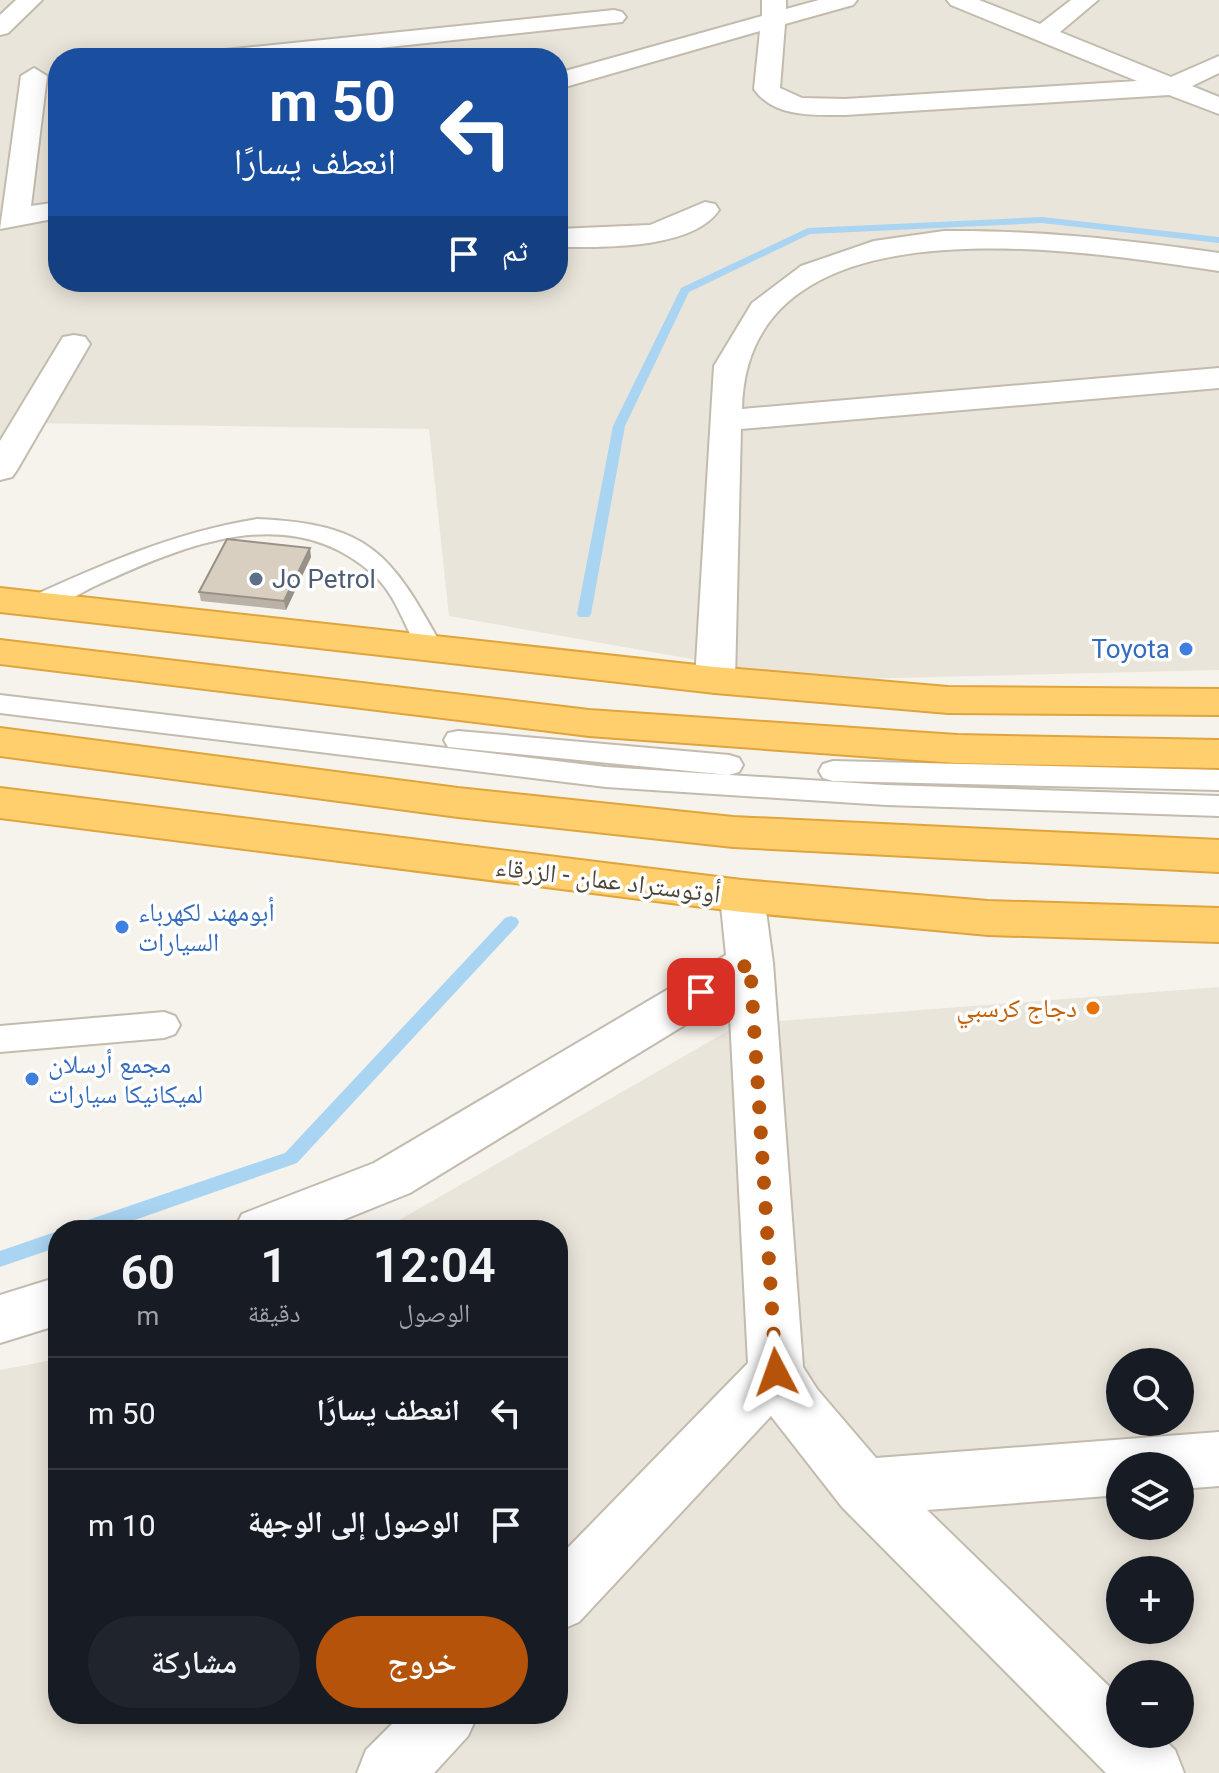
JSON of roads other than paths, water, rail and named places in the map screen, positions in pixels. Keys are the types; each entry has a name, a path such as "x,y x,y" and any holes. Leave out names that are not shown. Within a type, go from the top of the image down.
{"highway":[{"path":"18,602 715,680 948,700 1219,702"},
{"path":"0,652 604,725 957,749 1219,754"},
{"path":"0,742 570,815 734,832 1219,856"},
{"name":"أوتوستراد عمان - الزرقاء","path":"0,803 742,896 988,918 1219,925"}],"street":[{"path":"568,78 636,60 775,10 845,0"},
{"path":"959,0 1219,106"},
{"path":"1044,33 1086,0"},
{"path":"0,28 35,1"},
{"path":"296,48 611,9 636,60"},
{"path":"775,10 767,58 767,89 780,100 803,105 845,107 1171,87 1219,63"},
{"path":"35,76 8,219 48,212"},
{"path":"568,237 666,230 687,224 705,210"},
{"path":"715,680 725,420 730,367 752,322 788,285 829,261 896,244 973,240 1106,246 1219,262"},
{"path":"0,470 74,344"},
{"path":"725,420 1219,378"},
{"path":"742,896 750,963 776,1372 797,1408 863,1487 1125,1763"},
{"path":"285,1220 403,1172 750,963"},
{"path":"0,1319 48,1304"},
{"path":"568,1590 776,1372"},
{"path":"1194,1461 1219,1459"},
{"path":"863,1487 1106,1468"},
{"path":"389,1773 436,1724"}],"lane":[{"path":"18,602 168,544 227,530 275,528 309,532 341,541 367,555 386,573 430,648"},
{"path":"0,683 470,742 757,767 889,774 1219,780"},
{"path":"0,704 606,777 886,795 1219,806"},
{"path":"0,1039 164,1025"}],"waterway":[{"path":"584,614 619,426 685,290 808,231 1042,220 1219,240"},
{"path":"112,1220 291,1158 511,922"},
{"path":"0,1259 48,1242"}],"place":[{"name":"Jo Petrol","path":"256,579"},
{"name":"Toyota","path":"1186,649"},
{"name":"أبومهند لكهرباء السيارات","path":"122,927"},
{"name":"دجاج كرسبي","path":"1093,1008"},
{"name":"مجمع أرسلان لميكانيكا سيارات","path":"32,1079"}]}
